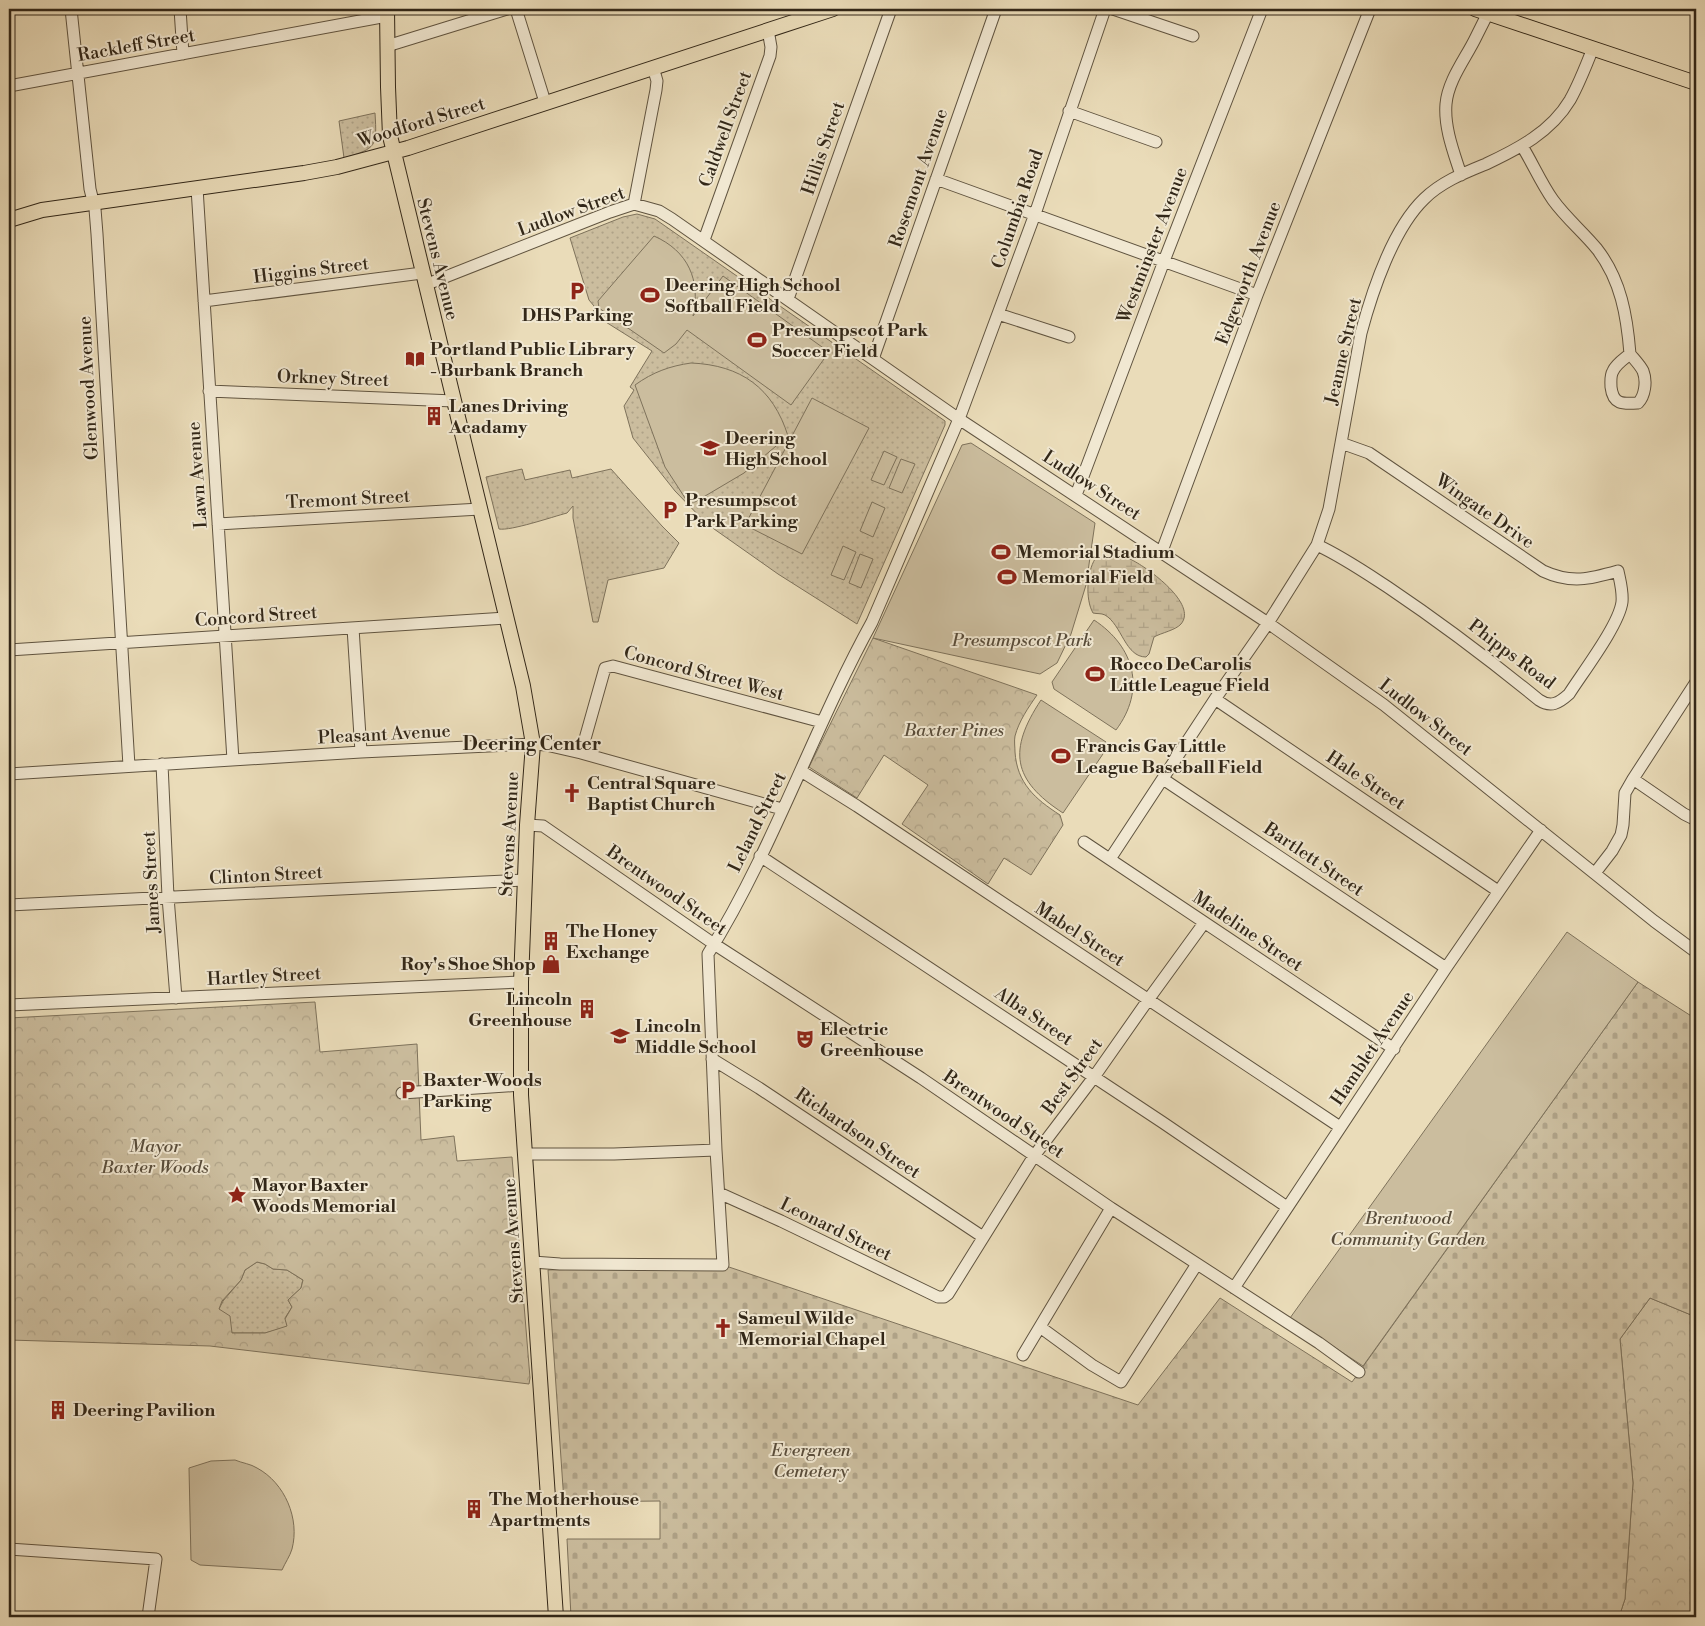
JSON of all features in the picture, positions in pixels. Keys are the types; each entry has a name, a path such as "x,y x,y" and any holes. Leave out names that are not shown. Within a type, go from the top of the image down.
{"main road":[{"name":"Woodford Street","path":"9,220 42,210 337,167 394,152 768,30 809,12 833,9"},
{"path":"1481,11 1696,83"},
{"name":"Stevens Avenue","path":"387,13 388,117 394,152 523,686 533,744 527,825 521,982 521,1085 556,1617"}],"street":[{"name":"Glenwood Avenue","path":"71,9 90,189 98,244 120,642 129,766"},
{"path":"180,9 183,54"},
{"path":"387,46 507,9"},
{"path":"516,9 545,102"},
{"name":"Hillis Street","path":"788,300 890,9"},
{"name":"Rosemont Avenue","path":"873,359 996,9"},
{"name":"Columbia Road","path":"959,419 1035,214 1069,111 1106,9"},
{"path":"1113,9 1193,36"},
{"name":"Westminster Avenue","path":"1076,495 1262,9"},
{"name":"Edgeworth Avenue","path":"1162,551 1258,294 1370,9"},
{"path":"1461,175 1449,135 1446,115 1447,94 1454,76 1477,37 1481,11"},
{"name":"Rackleff Street","path":"9,86 183,54 387,13"},
{"name":"Caldwell Street","path":"704,240 770,56 772,47 768,30"},
{"name":"Jeanne Street","path":"1110,859 1215,699 1268,623 1317,545 1329,509 1366,314 1394,243 1407,221 1424,199 1443,185 1522,146 1548,126 1568,102 1593,48"},
{"path":"634,204 656,90 653,67"},
{"path":"1069,111 1156,142"},
{"path":"1522,146 1553,200 1596,249 1612,273 1623,302 1630,354"},
{"path":"936,179 1258,294"},
{"name":"Lawn Avenue","path":"197,188 233,760"},
{"name":"Ludlow Street","path":"424,279 634,204 659,211 704,240 959,419 1162,551 1384,705 1696,952"},
{"name":"Higgins Street","path":"204,301 424,279"},
{"path":"998,314 1068,337"},
{"name":"Orkney Street","path":"210,391 454,401"},
{"name":"Leland Street","path":"533,1262 560,1264 723,1265 708,954 720,937 801,772 822,722 872,622 959,419"},
{"name":"Wingate Drive","path":"1341,443 1368,453 1543,571 1560,577 1575,579 1590,579 1618,571"},
{"name":"Tremont Street","path":"218,524 480,509"},
{"name":"Phipps Road","path":"1317,545 1344,558 1418,607 1548,705 1559,702 1569,694 1615,622 1622,603 1618,571"},
{"name":"Concord Street","path":"9,650 506,618"},
{"path":"353,628 361,752"},
{"name":"Concord Street West","path":"581,753 605,668 613,666 822,722"},
{"path":"1595,873 1612,851 1620,835 1623,825 1626,793 1633,779 1696,682"},
{"name":"Hale Street","path":"1215,699 1498,891"},
{"name":"Pleasant Avenue","path":"9,774 361,752 533,744 581,753 782,809"},
{"name":"James Street","path":"162,764 168,898 176,998"},
{"name":"Mabel Street","path":"801,772 854,804 1340,1127"},
{"name":"Bartlett Street","path":"1163,779 1446,968"},
{"path":"1633,779 1684,814 1696,820"},
{"name":"Brentwood Street","path":"527,825 543,826 714,944 921,1078 1111,1208 1319,1342 1359,1372"},
{"name":"Hamblet Avenue","path":"1234,1288 1446,968 1541,830"},
{"name":"Madeline Street","path":"1084,842 1394,1048"},
{"name":"Alba Street","path":"760,856 1288,1207"},
{"name":"Clinton Street","path":"9,905 525,880"},
{"name":"Best Street","path":"938,1297 944,1297 948,1294 1034,1156 1094,1077 1204,923"},
{"name":"Hartley Street","path":"9,1005 521,982"},
{"name":"Richardson Street","path":"712,1059 759,1088 983,1237"},
{"path":"402,1093 521,1085"},
{"path":"526,1154 614,1154 716,1150"},
{"name":"Leonard Street","path":"719,1194 781,1221 938,1297"},
{"path":"1023,1355 1111,1208"},
{"path":"1040,1327 1092,1365 1121,1382 1197,1264"},
{"path":"9,1549 156,1559 148,1617"}],"green space":[{"path":"375,113 376,133 373,144 363,152 344,158 339,121"},
{"name":"Deering High School","path":"637,214 655,219 945,421 945,425 857,624 778,574 707,524 675,491 633,438 624,406 634,390 630,387 652,351 593,314 594,306 589,300 570,238 623,217"},
{"path":"654,236 676,250 689,268 695,290 693,316 723,276 829,352 791,405 687,330 676,344 664,353 599,308 598,301"},
{"path":"691,363 725,368 753,382 774,405 782,419 788,436 744,473 695,502 687,501 665,467 635,385 662,370"},
{"path":"812,398 869,428 802,554 745,525"},
{"name":"Memorial Stadium","path":"971,443 1095,523 1086,585 1071,634 1057,663 1040,674 873,638 962,445"},
{"path":"884,451 897,457 884,485 871,480"},
{"path":"901,459 915,464 902,493 889,488"},
{"path":"522,469 525,480 570,470 572,478 611,469 679,543 664,568 608,580 598,622 593,622 573,518 573,506 567,513 522,526 499,529 486,477"},
{"path":"872,502 885,508 873,537 860,531"},
{"path":"843,546 856,552 844,580 831,575"},
{"path":"860,554 873,559 861,588 849,583"},
{"path":"1118,555 1139,564 1159,578 1169,587 1183,607 1184,616 1181,624 1154,637 1149,654 1146,657 1139,656 1133,652 1111,620 1104,614 1093,613 1090,607 1088,586 1092,564 1095,559"},
{"name":"Rocco DeCarolis Little League Field","path":"1094,620 1119,643 1127,656 1132,670 1131,700 1116,730 1054,689 1052,682"},
{"name":"Baxter Pines","path":"873,638 1037,695 1021,720 1015,736 1016,763 1019,773 1029,789 1043,803 1060,815 1063,825 1031,875 1004,858 988,884 902,824 928,785 884,755 857,798 809,767"},
{"name":"Francis Gay Little League Baseball Field","path":"1041,700 1106,742 1107,748 1063,813 1046,801 1033,788 1025,776 1020,763 1023,734"},
{"name":"Brentwood Community Garden","path":"1567,932 1638,982 1363,1366 1290,1318"},
{"name":"Evergreen Cemetery","path":"1638,982 1696,1019 1696,1317 1650,1298 1620,1339 1633,1483 1625,1599 1619,1617 571,1617 567,1539 660,1539 660,1501 564,1502 548,1270 723,1265 1138,1405 1220,1298 1352,1382"},
{"name":"Mayor Baxter Woods","path":"315,1002 320,1052 417,1044 421,1140 454,1136 457,1161 512,1157 529,1384 210,1346 9,1340 9,1018","holes":["257,1262 273,1269 287,1270 303,1280 301,1288 288,1300 292,1307 285,1319 287,1326 265,1333 232,1333 230,1316 219,1309 222,1301 241,1280 245,1270"]},
{"path":"257,1262 273,1269 287,1270 303,1280 301,1288 288,1300 292,1307 285,1318 288,1327 265,1333 231,1333 219,1309 223,1301 241,1280 245,1270"},
{"path":"1650,1298 1696,1317 1696,1617 1619,1617 1625,1599 1633,1483 1620,1339"},
{"path":"235,1460 255,1467 267,1475 282,1492 288,1503 292,1514 294,1538 291,1552 282,1570 200,1565 191,1560 189,1468 211,1461"}],"place":[{"name":"DHS Parking","path":"577,291"},
{"name":"Deering High School Softball Field","path":"650,295"},
{"name":"Presumpscot Park Soccer Field","path":"757,340"},
{"name":"Portland Public Library - Burbank Branch","path":"415,359"},
{"name":"Lanes Driving Acadamy","path":"434,416"},
{"name":"Deering High School","path":"710,448"},
{"name":"Presumpscot Park Parking","path":"670,510"},
{"name":"Memorial Stadium","path":"1001,552"},
{"name":"Memorial Field","path":"1007,577"},
{"name":"Rocco DeCarolis Little League Field","path":"1095,674"},
{"name":"Francis Gay Little League Baseball Field","path":"1061,756"},
{"name":"Central Square Baptist Church","path":"572,793"},
{"name":"The Honey Exchange","path":"551,941"},
{"name":"Roy's Shoe Shop","path":"551,964"},
{"name":"Lincoln Greenhouse","path":"587,1009"},
{"name":"Lincoln Middle School","path":"620,1036"},
{"name":"Electric Greenhouse","path":"805,1039"},
{"name":"Baxter Woods Parking","path":"408,1090"},
{"name":"Mayor Baxter Woods Memorial","path":"237,1195"},
{"name":"Sameul Wilde Memorial Chapel","path":"723,1328"},
{"name":"Deering Pavilion","path":"58,1410"},
{"name":"The Motherhouse Apartments","path":"474,1509"}],"district":[{"name":"Deering Center","path":"532,743"}],"park label":[{"name":"Presumpscot Park","path":"1022,640"}]}
